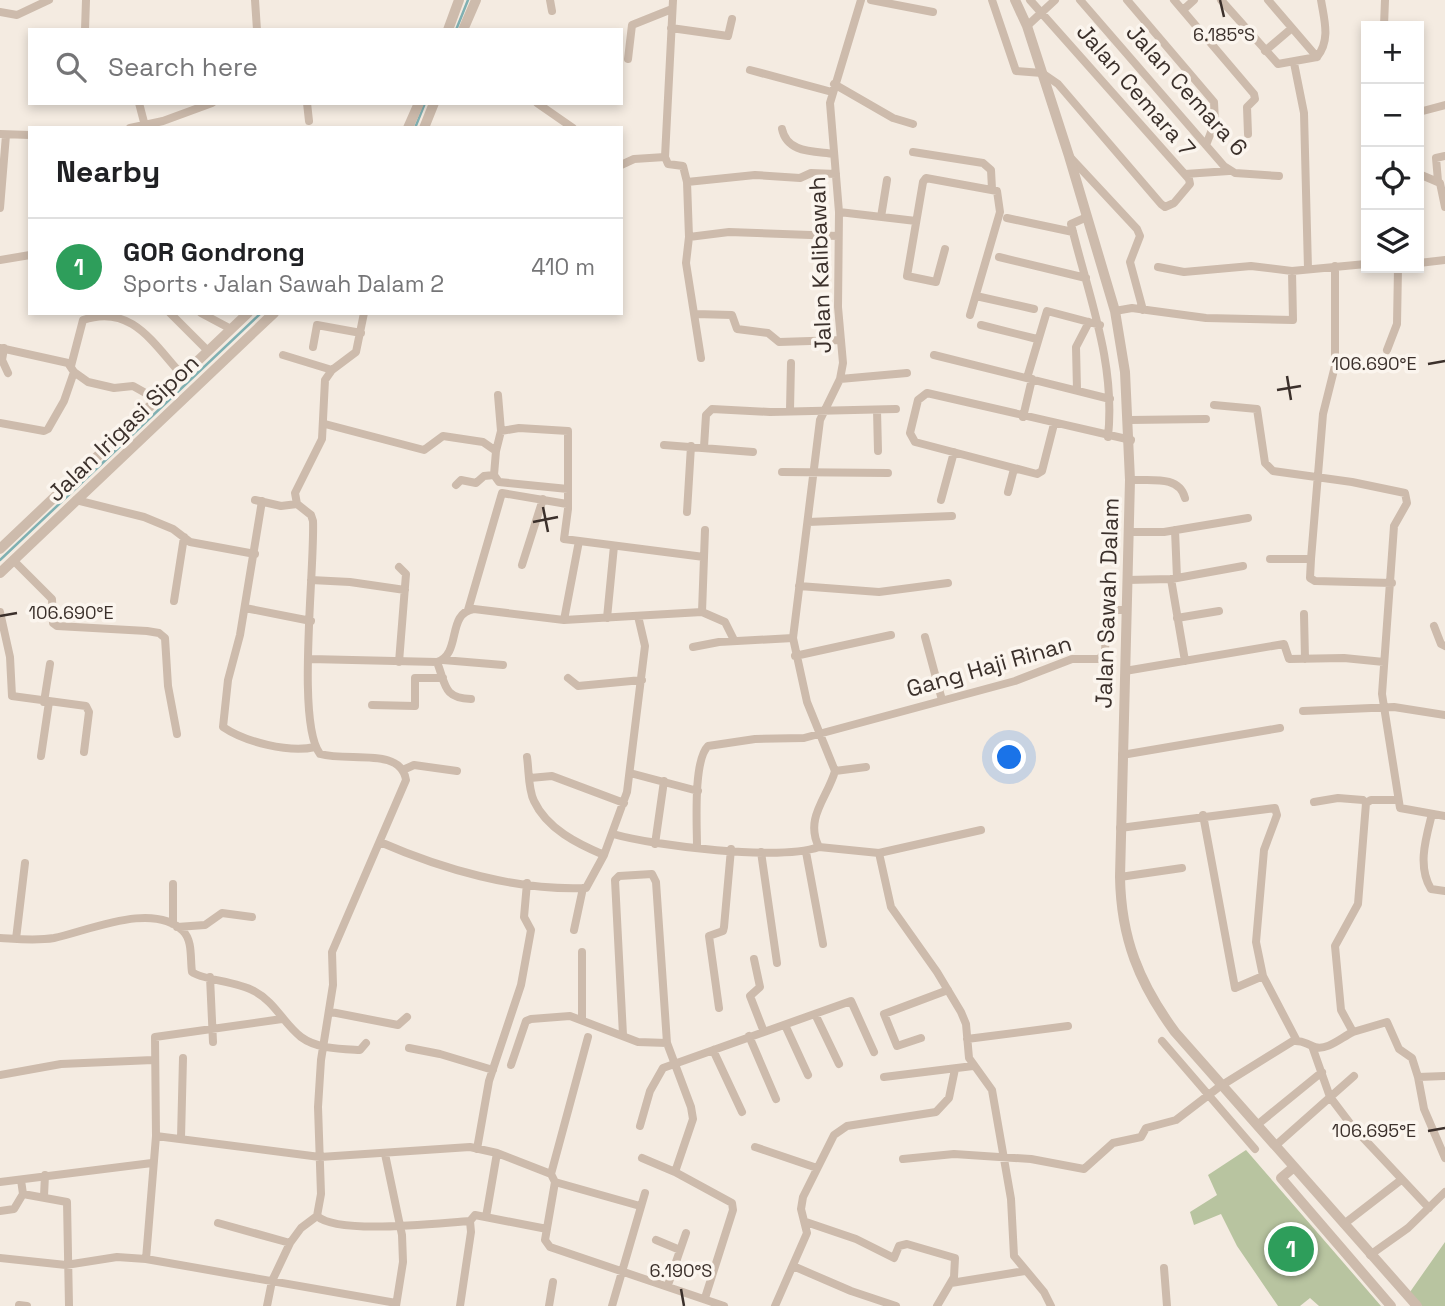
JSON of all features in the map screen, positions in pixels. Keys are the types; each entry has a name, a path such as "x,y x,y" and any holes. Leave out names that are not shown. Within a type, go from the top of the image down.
{"street":[{"path":"0,12 17,15 49,0"},
{"path":"85,28 86,0"},
{"path":"256,0 257,28"},
{"path":"449,28 459,0"},
{"path":"464,28 476,0"},
{"path":"550,0 552,11"},
{"name":"Jalan Kalibawah","path":"835,771 807,702 793,638 822,411 840,379 843,363 839,212 829,118 833,88 861,0"},
{"path":"871,0 933,12"},
{"name":"Jalan Sawah Dalam","path":"1015,0 1027,26 1069,156 1082,219 1115,311 1130,420 1120,828 1124,933 1138,974 1175,1032 1216,1090 1257,1125 1275,1146 1287,1172"},
{"name":"Jalan Cemara 7","path":"1030,0 1185,174"},
{"path":"1027,26 1055,0"},
{"name":"Jalan Cemara 6","path":"1080,0 1229,171 1279,176"},
{"path":"1127,0 1214,102 1215,122 1206,145"},
{"path":"1174,0 1254,94 1255,99 1247,107 1248,134"},
{"path":"1183,9 1194,0"},
{"path":"1221,0 1278,64 1317,57 1323,48 1326,31 1320,1"},
{"path":"1268,0 1317,57"},
{"path":"1384,21 1385,0"},
{"path":"994,1 1015,69 1019,72 1031,70 1042,73 1058,84 1164,206 1174,203 1190,184 1185,174 1229,171"},
{"path":"672,4 665,157 668,164 683,166 687,182 689,237 686,263 701,358"},
{"path":"628,59 632,25 672,4"},
{"path":"671,28 728,36 732,19"},
{"path":"1265,51 1292,27"},
{"path":"1294,63 1304,113 1308,269"},
{"path":"750,70 833,88 893,118 913,124"},
{"path":"140,105 145,126 206,105"},
{"path":"306,105 309,121"},
{"path":"409,126 418,105"},
{"path":"425,126 433,105"},
{"path":"540,105 570,126"},
{"path":"1424,110 1445,105"},
{"path":"782,129 785,141 791,146 834,154"},
{"path":"0,208 3,135 28,135"},
{"path":"913,152 984,163 991,170 992,189"},
{"path":"1069,156 1137,229 1140,236 1130,262 1143,310"},
{"path":"1445,156 1436,158 1438,181 1443,189 1445,208"},
{"path":"623,164 634,159 665,157"},
{"path":"687,182 755,175 800,178 811,173 836,174"},
{"path":"1424,176 1438,181"},
{"path":"945,249 936,282 909,278 906,272 926,178 992,189 1000,197 1000,212 970,315"},
{"path":"881,217 887,180"},
{"path":"839,212 916,221"},
{"path":"1007,218 1073,232"},
{"path":"1082,219 1071,222 1100,325 1110,398 1112,437"},
{"path":"689,237 729,232 838,236"},
{"path":"0,260 28,255"},
{"path":"999,257 1086,278"},
{"path":"1424,262 1445,260"},
{"path":"1158,267 1184,272 1251,266 1292,271 1361,264"},
{"path":"1335,266 1335,366 1323,414 1315,478 1310,575 1313,580 1392,583"},
{"path":"1115,311 1143,310 1206,318 1293,320 1292,271"},
{"path":"1387,350 1397,324 1398,273"},
{"path":"976,296 1034,309"},
{"path":"1023,417 1037,340 1047,311 1100,325"},
{"path":"695,314 732,315 737,329 768,333 783,342 841,340"},
{"path":"172,315 208,351"},
{"path":"205,315 231,329"},
{"name":"Jalan Irigasi Sipon","path":"0,549 246,315"},
{"name":"Jalan Irigasi Sipon","path":"0,573 272,315"},
{"path":"267,1306 272,1281 290,1243 301,1228 317,1216 321,1194 318,1107 323,1046 331,1012 332,952 406,780 405,769 399,762 383,758 336,758 320,754 315,747 309,695 313,521 311,514 297,503 295,493 318,451 325,424 325,380 331,370 356,352 364,315"},
{"path":"0,423 44,431 48,429 64,401 83,320 119,317 137,325 183,376"},
{"path":"1077,390 1076,347 1088,322"},
{"path":"313,347 317,325 361,333"},
{"path":"981,325 1037,340"},
{"path":"8,373 2,360 2,348 73,369 88,382 114,388 132,386 158,400"},
{"path":"283,355 331,370"},
{"path":"934,355 1110,398"},
{"path":"790,363 790,410"},
{"path":"840,379 907,373"},
{"path":"1054,424 1040,474 954,453 911,438 921,395 927,393 1129,440"},
{"path":"498,395 501,431 494,475 501,483 568,488"},
{"path":"1214,405 1257,409 1266,466 1273,471 1352,481 1405,494 1407,503 1394,526 1383,709 1392,749 1397,800 1402,809 1445,816"},
{"path":"704,447 706,415 712,409 896,409"},
{"path":"877,410 878,451"},
{"path":"1130,420 1206,419"},
{"path":"325,424 424,450 443,436 483,442 496,452"},
{"path":"501,431 519,428 568,432 564,539 704,557"},
{"path":"664,444 753,452"},
{"path":"687,512 691,446"},
{"path":"942,500 954,453"},
{"path":"1008,492 1014,469"},
{"path":"782,472 813,475 888,473"},
{"path":"456,485 461,480 476,483 484,476 494,475"},
{"path":"1130,480 1176,482 1183,488 1185,498"},
{"path":"440,661 450,653 460,618 468,610 499,495 506,492 567,504"},
{"path":"522,565 543,499"},
{"path":"76,500 144,517 173,529 190,542 255,554"},
{"path":"297,503 281,506 258,501 255,554 229,672 223,727 278,747 298,751 315,747"},
{"path":"808,522 952,516"},
{"path":"1128,532 1175,530 1248,518"},
{"path":"702,612 705,530"},
{"path":"1175,530 1174,579 1177,618 1185,661"},
{"path":"174,601 184,537"},
{"path":"564,620 579,541"},
{"path":"607,618 614,546"},
{"path":"1270,559 1311,559"},
{"path":"13,560 52,599 53,623 57,626 147,631 159,633 165,638 168,686 177,734"},
{"path":"1128,580 1174,579 1243,566"},
{"path":"399,567 406,574 399,662"},
{"path":"312,580 405,590"},
{"path":"799,586 879,592 948,583"},
{"path":"245,608 311,621"},
{"name":"Gang Haji Rinan","path":"698,791 703,751 708,746 755,739 804,738 1019,679 1072,659 1099,659 1105,652 1107,612 1110,609 1126,610"},
{"path":"468,610 510,612 564,620 702,612 725,622 734,640"},
{"path":"1177,618 1219,611"},
{"path":"0,612 10,657 12,696 86,706 89,712 84,752"},
{"path":"1304,614 1305,659"},
{"path":"380,842 435,863 527,883 583,888 590,885 613,834 624,803 630,773 645,646 638,616"},
{"path":"1434,626 1441,644 1445,646"},
{"path":"795,656 891,635"},
{"path":"925,637 942,700"},
{"path":"693,648 734,640 793,638"},
{"path":"1125,671 1284,644 1289,659 1346,658 1384,662"},
{"path":"310,659 503,665"},
{"path":"440,661 448,693 454,698 471,699"},
{"path":"41,756 50,664"},
{"path":"372,705 415,706 415,678 443,678"},
{"path":"568,678 578,686 642,680"},
{"path":"1303,710 1413,709 1445,715"},
{"path":"1122,755 1280,728"},
{"path":"527,757 533,800 550,824 579,844 604,855"},
{"path":"405,769 414,765 457,771"},
{"path":"819,848 814,830 815,816 835,771 866,767"},
{"path":"630,773 698,791 697,847"},
{"path":"530,778 552,776 624,803"},
{"path":"654,844 664,781"},
{"path":"1314,802 1347,798 1363,800 1366,803"},
{"path":"1366,803 1371,800 1397,800"},
{"path":"1353,1032 1341,1010 1335,946 1357,904 1366,803"},
{"path":"1120,828 1203,815 1275,808 1277,810 1264,850 1256,922 1263,976 1297,1041 1325,1047 1353,1032 1387,1022 1399,1049 1412,1058 1424,1109 1445,1158"},
{"path":"1432,814 1426,836 1425,873 1431,889 1445,891"},
{"path":"1203,815 1235,988 1263,976"},
{"path":"613,834 654,844 761,852 806,852 819,848 879,853 981,830"},
{"path":"719,1008 709,936 723,931 731,849"},
{"path":"761,852 777,963"},
{"path":"806,852 823,944"},
{"path":"879,853 891,907 935,968 961,1012 969,1058 992,1090 1011,1199 1012,1248 1016,1262 1044,1292 1051,1306"},
{"path":"16,939 25,863"},
{"path":"1120,877 1182,868"},
{"path":"623,1035 615,880 619,876 652,874 656,882 670,1052 691,1107 692,1119 675,1172"},
{"path":"477,1149 493,1070 521,985 531,930 524,917 527,883"},
{"path":"173,884 175,925 189,941 192,972 198,977 238,983 269,1000 302,1038 323,1046 360,1050 366,1043"},
{"path":"574,930 583,888"},
{"path":"0,938 57,938 120,920 205,925 222,913 252,917"},
{"path":"582,952 582,1019"},
{"path":"754,959 760,987 750,996 764,1030"},
{"path":"210,977 213,1042"},
{"path":"921,1038 897,1046 884,1014 948,990"},
{"path":"512,1065 526,1021 554,1016 582,1019 670,1052 713,1050 851,1001 874,1052"},
{"path":"331,1012 398,1025 407,1017"},
{"path":"815,1014 839,1064"},
{"path":"146,1259 156,1136 153,1060 155,1037 282,1018"},
{"path":"785,1025 808,1075"},
{"path":"967,1039 1068,1026"},
{"path":"749,1036 776,1100"},
{"path":"588,1037 553,1178 545,1240 550,1247 622,1269 724,1306"},
{"path":"1162,1041 1216,1090 1255,1149"},
{"path":"903,1159 954,1154 1003,1157 1084,1169 1113,1143 1141,1137 1147,1128 1176,1119 1216,1090 1297,1041"},
{"path":"1312,1046 1330,1097 1429,1208"},
{"path":"409,1048 493,1070"},
{"path":"713,1050 742,1112"},
{"path":"640,1126 657,1075 670,1052"},
{"path":"181,1138 183,1058"},
{"path":"0,1075 61,1064 153,1060"},
{"path":"884,1077 973,1066"},
{"path":"775,1306 807,1233 801,1209 803,1197 834,1135 841,1128 936,1112 949,1098 955,1069"},
{"path":"1257,1125 1322,1072"},
{"path":"1275,1146 1354,1076"},
{"path":"1418,1077 1445,1076"},
{"path":"156,1136 320,1157 459,1147 477,1149 497,1153 553,1178 640,1206"},
{"path":"755,1147 817,1168"},
{"path":"0,1258 66,1265 117,1257 146,1259 396,1304 403,1262 399,1223 384,1153"},
{"path":"486,1217 497,1153"},
{"path":"642,1158 675,1172 732,1203 732,1218 710,1302"},
{"path":"0,1182 152,1163"},
{"path":"1287,1172 1344,1223 1417,1306"},
{"path":"1287,1172 1391,1306"},
{"path":"44,1196 45,1175"},
{"path":"0,1211 14,1209 23,1194 21,1180"},
{"path":"1344,1223 1402,1180"},
{"path":"1370,1255 1408,1227 1445,1192"},
{"path":"612,1306 645,1193"},
{"path":"23,1194 67,1202 66,1265 69,1306"},
{"path":"460,1306 471,1232 470,1221 475,1215 547,1229"},
{"path":"317,1216 325,1223 333,1225 470,1221"},
{"path":"806,1222 856,1240 894,1258 900,1246 907,1244 955,1258 957,1266 951,1283 937,1306"},
{"path":"218,1223 290,1243"},
{"path":"668,1285 686,1233"},
{"path":"656,1240 680,1250"},
{"path":"793,1266 851,1292 896,1306"},
{"path":"1164,1268 1167,1306"},
{"path":"951,1283 1025,1272"},
{"path":"550,1306 553,1282"}],"green space":[{"path":"1246,1150 1381,1306 1319,1306 1310,1298 1300,1306 1278,1306 1237,1246 1221,1214 1194,1225 1190,1212 1217,1195 1208,1175"},
{"path":"1445,1242 1445,1306 1422,1306 1410,1292"}],"waterway":[{"path":"457,28 468,0"},
{"path":"416,126 424,105"},
{"path":"0,560 259,315"}],"place":[{"name":"GOR Gondrong","path":"1291,1249"}]}
